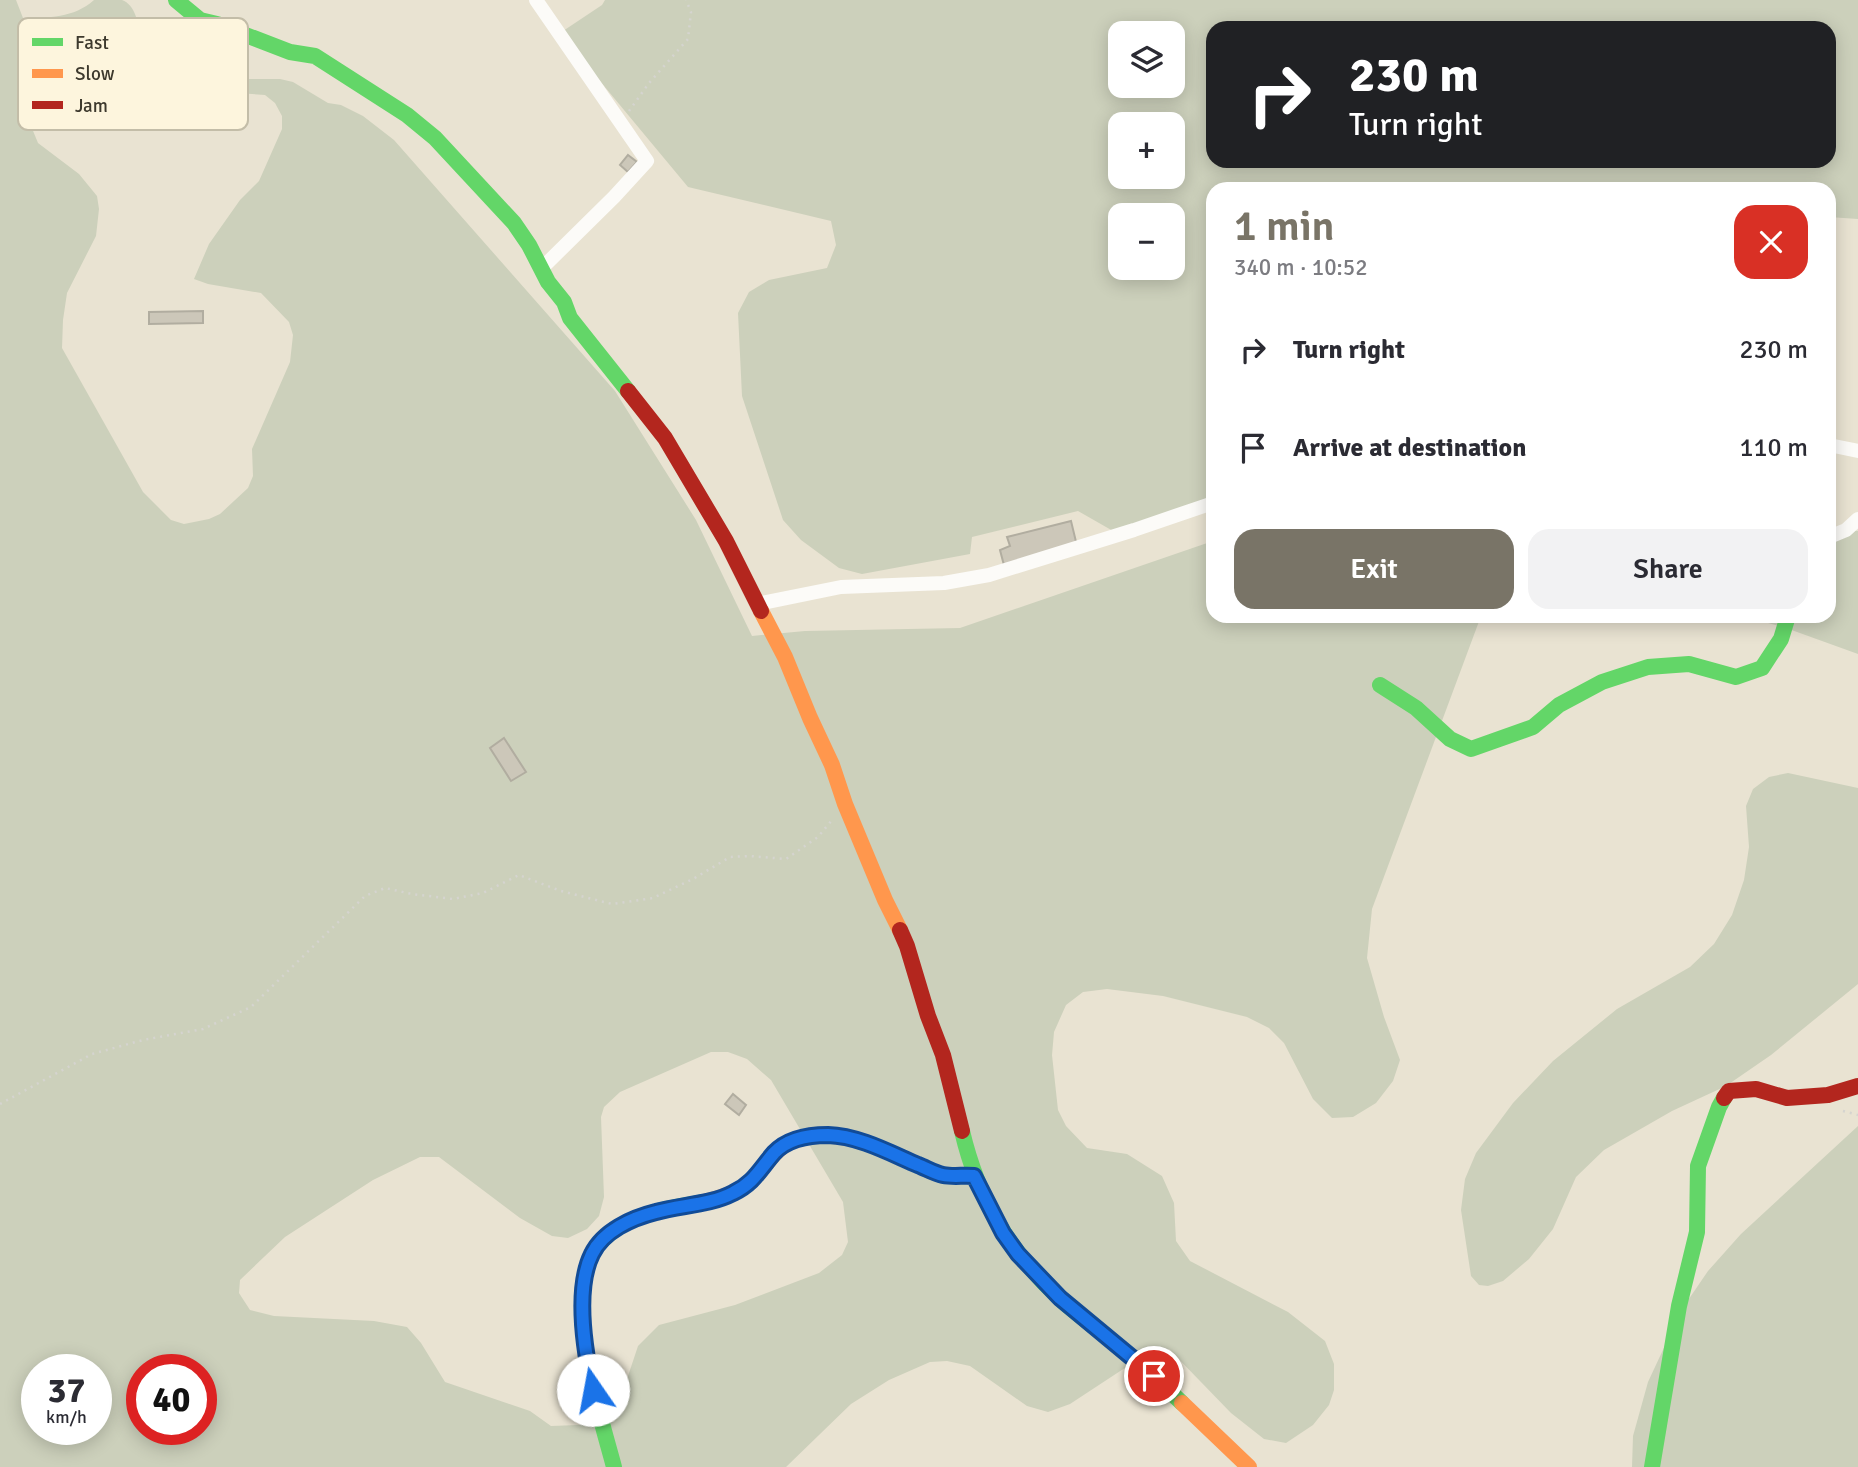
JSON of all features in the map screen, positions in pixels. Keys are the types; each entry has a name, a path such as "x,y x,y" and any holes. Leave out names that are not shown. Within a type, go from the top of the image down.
{"street":[{"path":"176,0 198,18"},
{"path":"536,0 647,161 541,269"},
{"path":"248,36 290,52 315,56 407,116 435,138 514,223 548,282 564,302 570,318 665,438 726,541 785,657 832,765 845,804 885,900 908,946 928,1016 943,1055 974,1176 998,1224 1018,1254 1060,1298 1154,1376 1250,1467"},
{"path":"1836,446 1858,451"},
{"path":"757,604 841,587 944,583 989,575 1206,505"},
{"path":"1836,534 1846,530 1858,519"},
{"path":"1380,685 1416,708 1450,739 1471,749 1534,727 1559,705 1602,682 1648,667 1689,664 1736,677 1762,668 1781,639 1786,623"},
{"path":"1651,1467 1679,1306 1697,1232 1698,1166 1719,1107 1729,1091 1756,1088 1787,1098 1828,1095 1858,1086"},
{"path":"614,1467 587,1365 582,1319 587,1265 600,1243 619,1227 654,1212 735,1193 763,1170 775,1152 803,1136 830,1135 853,1139 942,1175 974,1176"}],"path":[{"path":"629,111 649,83 688,39 691,12 687,0"},
{"path":"0,1104 92,1054 143,1040 203,1029 251,1007 365,896 384,888 453,899 484,893 519,875 561,891 612,904 653,898 730,857 786,859 818,836 845,804"}],"green space":[{"path":"0,0 16,0 23,18 18,18 18,130 33,130 38,143 79,174 97,196 99,209 96,236 67,293 62,348 143,492 171,520 184,524 209,519 220,514 248,488 253,476 252,449 290,362 293,335 289,322 261,293 194,279 209,244 240,200 259,181 282,129 282,116 275,103 265,95 248,94 248,79 280,79 293,82 328,103 341,105 363,116 394,140 615,391 696,520 752,636 805,631 960,628 1206,543 1206,623 1478,623 1372,909 1367,958 1400,1060 1393,1081 1376,1103 1353,1117 1332,1118 1313,1099 1284,1043 1269,1028 1247,1017 1163,996 1107,989 1083,992 1066,1005 1054,1032 1052,1055 1058,1110 1066,1126 1087,1148 1127,1154 1162,1176 1174,1203 1176,1241 1190,1261 1288,1312 1325,1341 1334,1364 1334,1390 1329,1405 1313,1425 1286,1443 1264,1439 1231,1413 1169,1349 1140,1358 1070,1404 1048,1412 1027,1406 970,1366 947,1361 930,1362 889,1380 851,1404 786,1467 0,1467","holes":["711,1052 728,1052 747,1059 771,1080 843,1202 848,1242 842,1255 819,1273 735,1305 659,1325 638,1346 627,1379 612,1407 598,1417 578,1425 551,1426 530,1411 445,1382 421,1343 407,1327 374,1321 274,1316 250,1310 239,1293 240,1280 285,1237 373,1180 420,1157 439,1157 520,1218 552,1236 568,1238 587,1229 599,1216 604,1197 601,1117 604,1107 620,1092"]},
{"path":"94,0 122,0 132,8 136,18 23,18 69,14"},
{"path":"605,0 1858,0 1858,219 1836,217 1836,182 1206,182 1206,500 1113,531 1078,511 972,537 970,554 862,574 839,568 801,540 783,520 742,396 738,313 749,292 769,280 827,268 836,245 831,221 688,187 560,33 602,5"},
{"path":"1836,529 1858,531 1858,654 1768,623 1836,623"},
{"path":"1788,773 1858,788 1858,984 1771,1055 1726,1086 1672,1111 1604,1150 1576,1177 1553,1229 1529,1259 1503,1281 1488,1286 1479,1285 1471,1276 1461,1210 1465,1179 1476,1153 1513,1103 1553,1061 1617,1009 1690,967 1714,944 1732,915 1744,880 1749,847 1746,806 1753,789 1769,777"},
{"path":"1858,1126 1858,1467 1632,1467 1633,1436 1648,1382 1682,1309 1708,1271 1741,1234"}],"building":[{"path":"628,155 637,162 628,172 620,165"},
{"path":"203,311 203,323 149,324 149,312"},
{"path":"1071,521 1078,550 1005,569 1000,550 1010,546 1007,537"},
{"path":"504,738 526,772 511,781 490,748"},
{"path":"733,1094 746,1105 739,1115 725,1104"}],"traffic: fast":[{"path":"176,0 198,18"},
{"path":"248,36 290,52 315,56 407,115 435,138 514,223 548,282 564,302 570,318 628,391"},
{"path":"1380,685 1416,708 1450,739 1471,749 1533,727 1559,705 1602,682 1648,667 1689,664 1736,677 1762,668 1781,639 1786,623"},
{"path":"1652,1467 1679,1306 1697,1232 1698,1166 1724,1098"},
{"path":"962,1131 987,1201 1025,1262 1060,1299 1182,1403"},
{"path":"614,1467 594,1390 583,1332 584,1279 591,1256 605,1238 636,1218 703,1202"}],"traffic: slow":[{"path":"761,611 785,657 832,765 845,804 885,900 900,930"},
{"path":"703,1202 741,1189 784,1146 814,1136 828,1135 857,1140 938,1174 974,1176"},
{"path":"1182,1403 1249,1467"}],"traffic: jam":[{"path":"628,391 665,438 726,541 761,611"},
{"path":"900,930 943,1055 962,1131"},
{"path":"1724,1098 1729,1091 1756,1089 1787,1098 1828,1095 1858,1086"}],"route":[{"path":"593,1390 587,1365 582,1319 583,1287 587,1265 600,1243 632,1220 654,1212 735,1193 750,1183 775,1152 787,1143 803,1136 830,1135 853,1139 942,1175 974,1176 1003,1233 1018,1254 1060,1298 1154,1376"}]}
